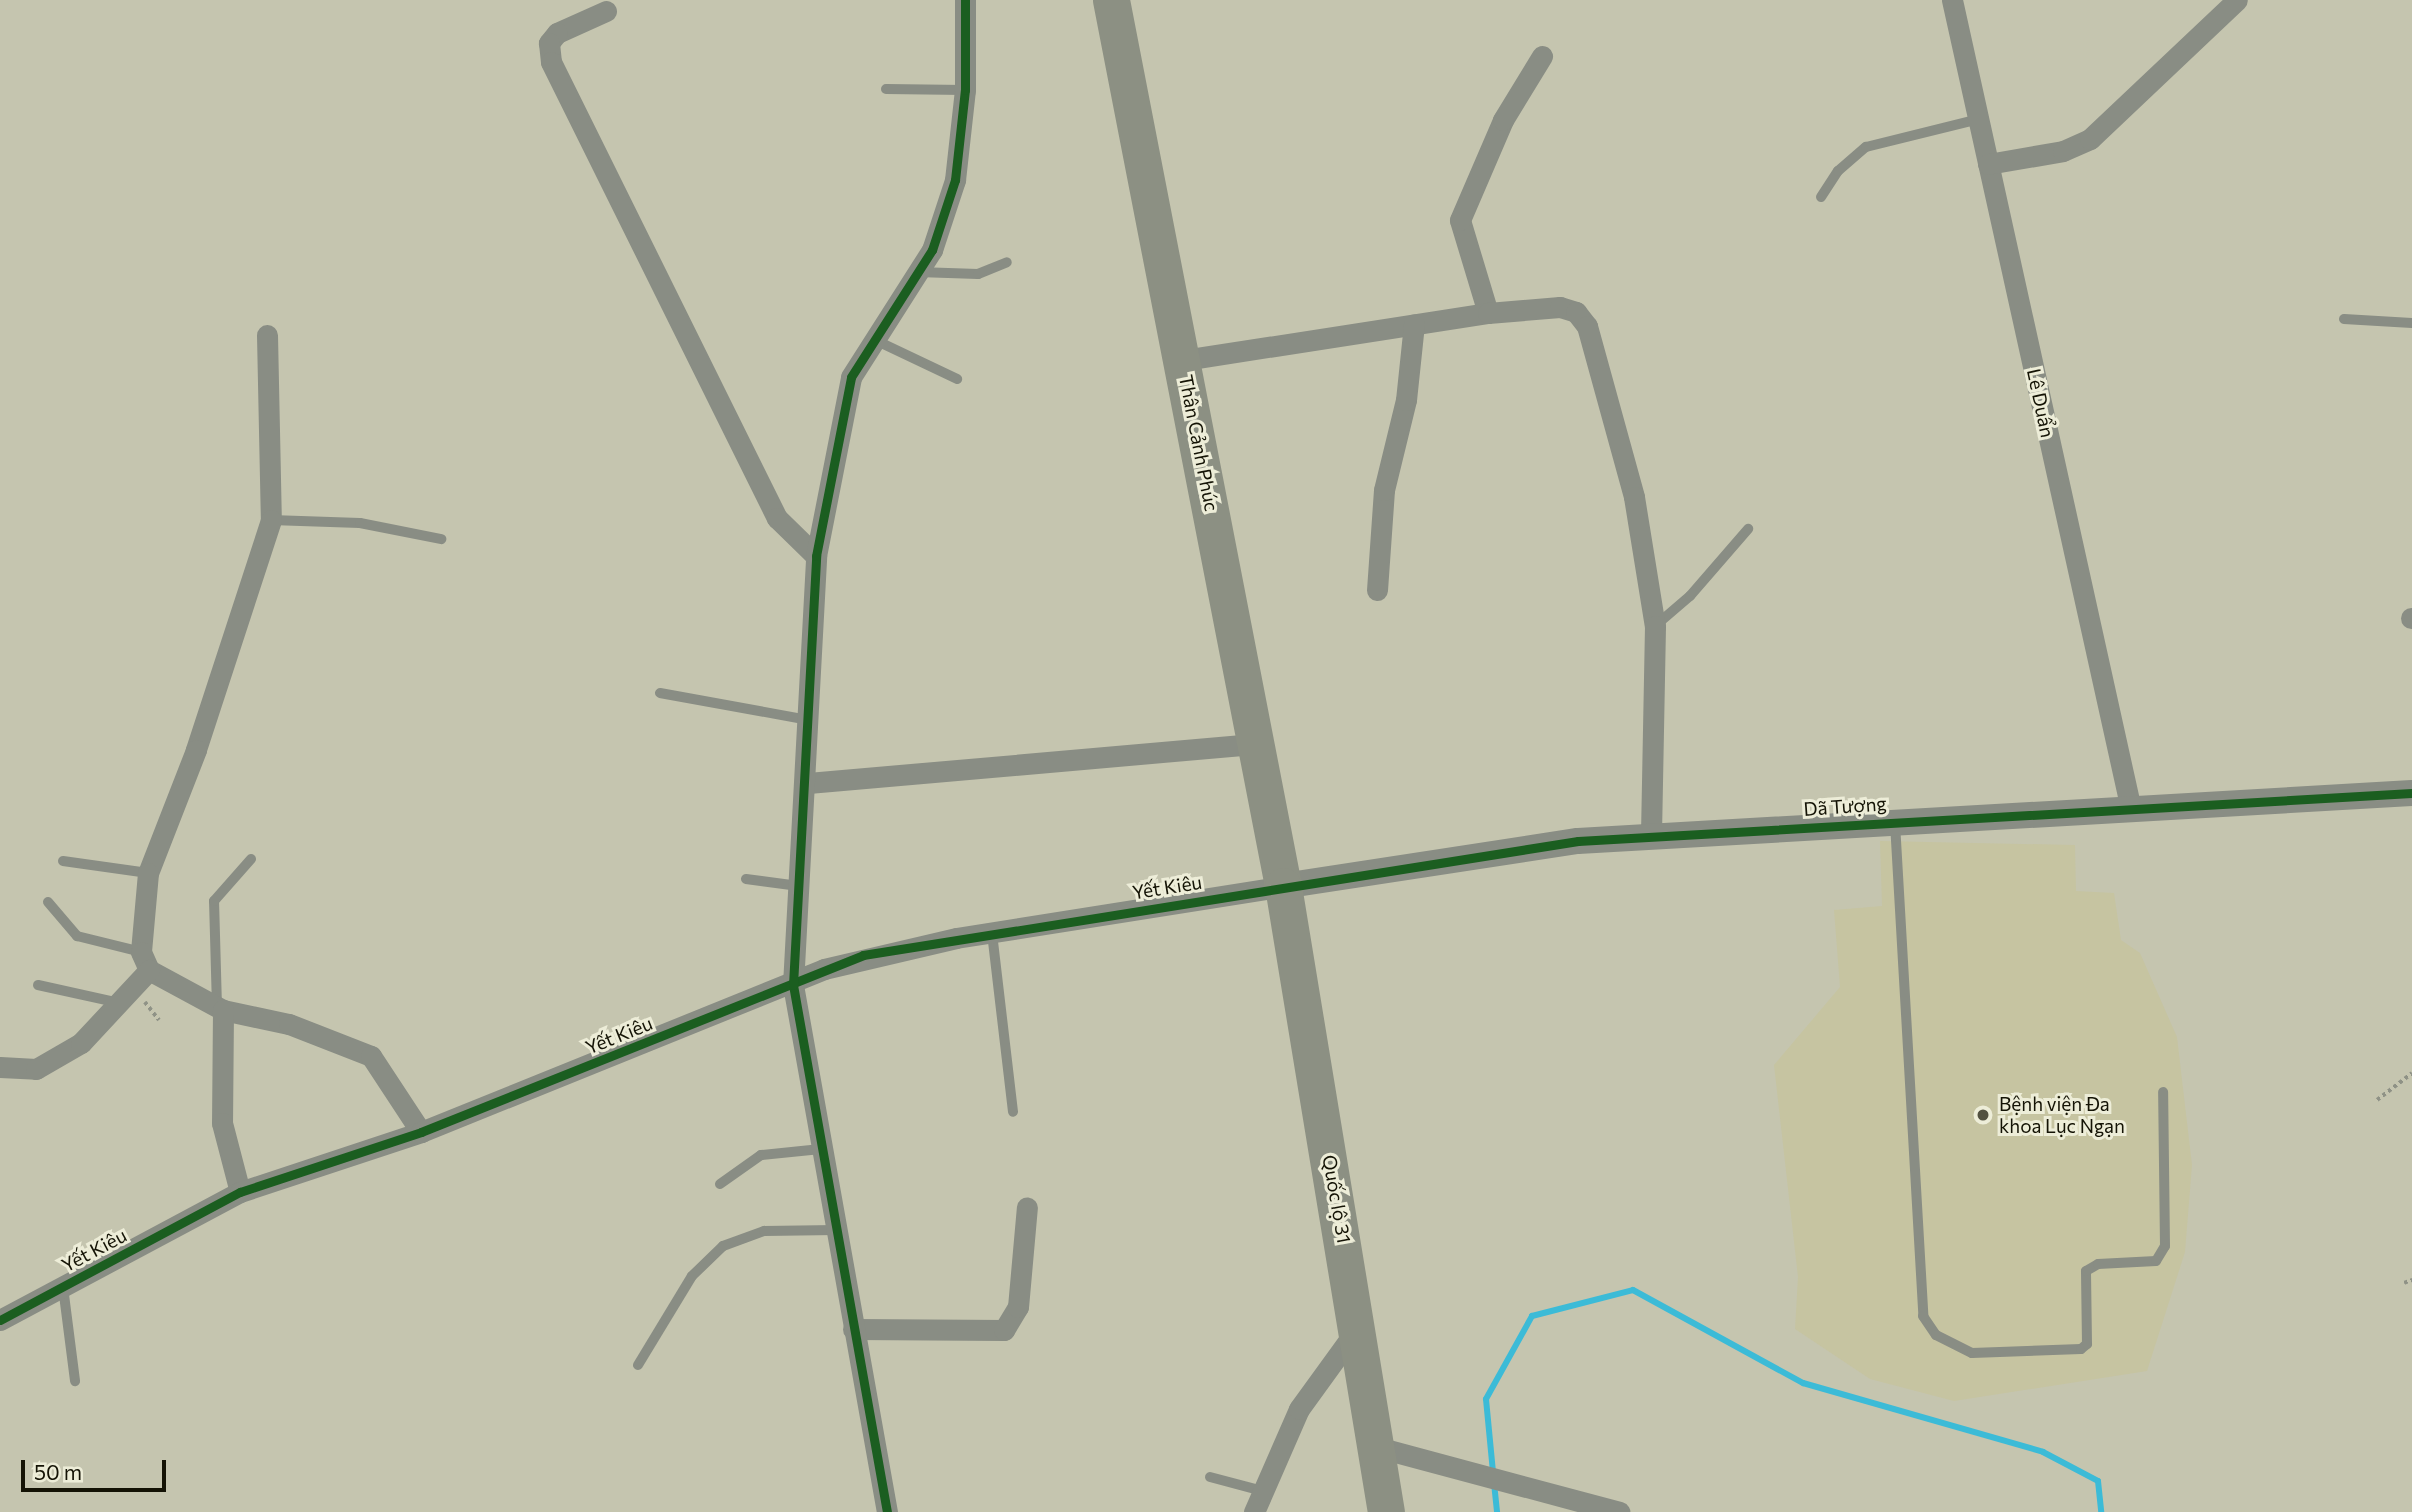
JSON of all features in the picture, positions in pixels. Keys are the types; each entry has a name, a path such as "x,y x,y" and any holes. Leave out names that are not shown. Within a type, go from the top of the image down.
{"highway":[{"name":"Thân Cảnh Phúc","path":"1111,0 1184,360 1283,886"},
{"name":"Quốc lộ 31","path":"1283,886 1359,1327 1386,1512"}],"street":[{"path":"887,1512 793,985 808,783 808,720 817,556 851,377 932,250 955,180 965,90 965,0"},
{"name":"Lê Duẩn","path":"1952,0 2130,805"},
{"path":"1988,164 2063,151 2090,139 2237,0"},
{"path":"606,11 557,33 549,43 551,62 777,517 817,556"},
{"path":"1488,313 1460,220 1485,154 1542,55"},
{"path":"1184,360 1488,313 1560,307 1576,312 1587,326 1634,497 1655,626 1651,836"},
{"path":"1377,590 1384,490 1406,400 1414,324"},
{"path":"0,1067 36,1069 81,1043 128,997 145,961 148,873 197,750 271,520 267,335"},
{"path":"808,783 1256,744"},
{"name":"Dã Tượng","path":"1283,886 1578,841 2130,805 2412,793"},
{"name":"Yết Kiêu","path":"0,1320 240,1192 421,1132 863,956 1283,886"},
{"path":"145,961 220,1009 289,1024 371,1056 421,1132"},
{"path":"220,1009 222,1124 240,1192"},
{"path":"853,1329 1004,1329 1018,1307 1027,1206"},
{"path":"1254,1512 1299,1409 1359,1327"},
{"path":"1377,1447 1446,1462 1619,1512"}],"lane":[{"path":"886,89 965,90"},
{"path":"1821,197 1838,171 1866,147 1979,119"},
{"path":"918,272 978,274 1007,262"},
{"path":"2344,319 2412,323"},
{"path":"875,340 957,379"},
{"path":"271,520 360,523 441,539"},
{"path":"1655,626 1690,596 1748,529"},
{"path":"660,693 808,720"},
{"path":"1895,820 1923,1316 1936,1335 1972,1353 2081,1349 2087,1344 2086,1271 2098,1264 2156,1261 2165,1246 2164,1092"},
{"path":"220,1009 214,901 251,859"},
{"path":"63,861 148,873"},
{"path":"746,879 802,886"},
{"path":"48,902 77,936 145,961"},
{"path":"992,933 1013,1112"},
{"path":"38,985 128,997"},
{"path":"720,1184 761,1155 821,1149"},
{"path":"638,1365 692,1276 723,1246 764,1231 836,1230"},
{"path":"63,1287 75,1381"},
{"path":"1210,1477 1263,1491"}],"path":[{"path":"128,997 159,1020"},
{"path":"2377,1100 2412,1073"},
{"path":"2404,1283 2412,1280"}],"shaded area":[{"name":"Bệnh viện Đa khoa Lục Ngạn","path":"1880,841 2075,845 2076,891 2114,893 2121,940 2140,953 2177,1037 2192,1165 2185,1252 2147,1371 1954,1401 1870,1379 1795,1329 1798,1277 1774,1065 1840,987 1834,910 1882,906"}],"waterway":[{"path":"1493,1472 1486,1399 1532,1316 1633,1290 1803,1383 2043,1452 2098,1481 2101,1512"},
{"path":"1494,1483 1497,1512"}],"cycle path":[{"path":"887,1512 793,985 816,556 851,377 932,250 955,180 965,90 965,0"},
{"path":"0,1320 240,1192 421,1132 863,955 1578,841 2412,793"}],"place":[{"name":"Bệnh viện Đa khoa Lục Ngạn","path":"1983,1115"}]}
